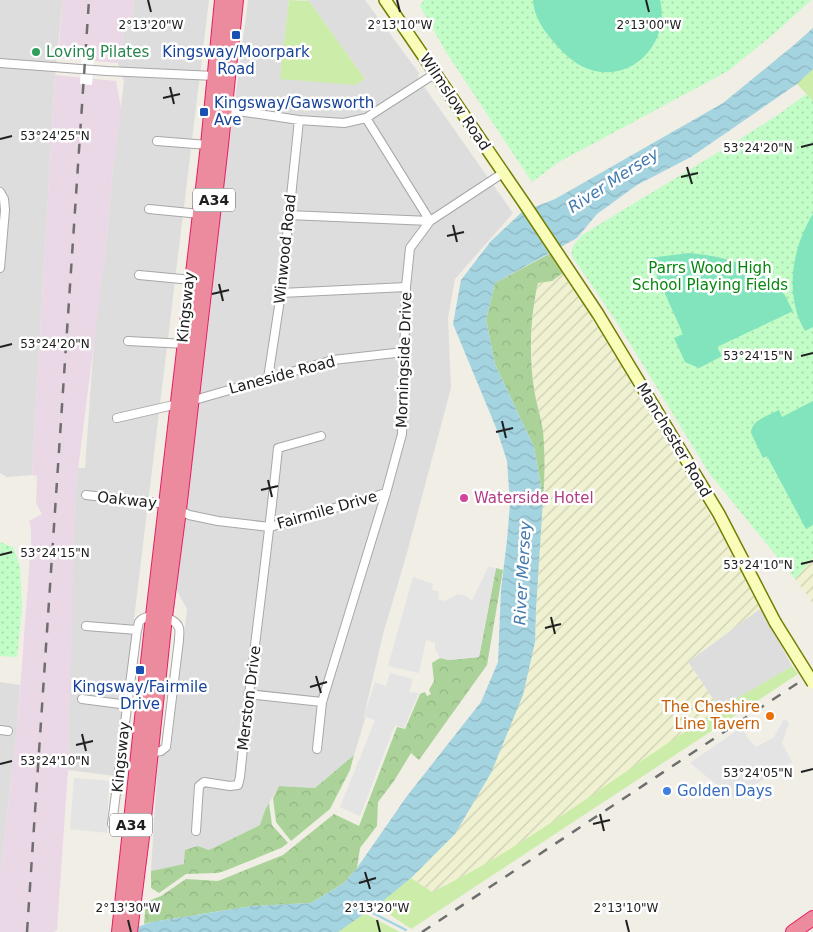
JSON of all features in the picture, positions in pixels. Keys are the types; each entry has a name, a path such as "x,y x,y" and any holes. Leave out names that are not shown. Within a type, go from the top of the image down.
{"highway":[{"name":"Kingsway","path":"185,402 186,344 222,0"},
{"name":"Kingsway","path":"119,932 128,898 159,617 185,402 225,109 236,0"},
{"name":"Kingsway","path":"128,898 130,932"},
{"path":"793,932 813,918"}],"main road":[{"name":"Wilmslow Road","path":"386,0 524,203"},
{"name":"Manchester Road","path":"524,203 598,314 719,514 775,622 813,683"}],"street":[{"path":"0,63 107,72 215,76"},
{"path":"225,109 299,120 344,123 366,118 436,74"},
{"path":"366,118 430,221"},
{"name":"Winwood Road","path":"268,378 280,293 299,120"},
{"path":"157,140 208,145"},
{"name":"Morningside Drive","path":"318,750 322,702 386,493 402,434 406,287 410,248 430,221 503,173"},
{"path":"0,192 4,199 5,210 0,268"},
{"path":"149,209 200,214"},
{"path":"288,215 430,221"},
{"path":"139,275 192,280"},
{"path":"280,293 406,287"},
{"path":"128,341 186,344"},
{"name":"Laneside Road","path":"117,418 185,402 332,360 404,352"},
{"name":"Merston Drive","path":"196,831 199,786 204,782 230,786 238,785 240,777 248,694 270,527 278,448 321,436"},
{"name":"Fairmile Drive","path":"173,507 189,515 218,521 270,527 386,493"},
{"name":"Oakway","path":"86,495 173,507"},
{"path":"86,626 137,630 139,622 146,617 159,617"},
{"name":"Kingsway","path":"144,753 161,751 166,747 178,650 179,628 176,622 159,617"},
{"name":"Kingsway","path":"112,824 137,630"},
{"path":"248,694 322,702"},
{"name":"Kingsway","path":"82,699 128,705"}],"shaded area":[{"path":"0,0 63,0 55,75 32,475 7,477 0,473"},
{"path":"63,0 134,0 132,21 126,20 118,63 58,58"},
{"path":"134,0 209,0 115,776 68,770 70,651 75,494 78,468 85,468 95,326 124,81 118,63 126,20 132,20"},
{"path":"248,0 289,0 284,46 355,85 365,79 309,1 302,0 365,0 419,73 418,78 513,213 455,279 448,318 451,388 383,634 364,716 365,719 354,755 315,788 279,786 265,810 260,825 209,850 198,846 185,864 151,871 158,758 171,747 187,609 176,589"},
{"path":"55,75 116,81 121,108 75,494 68,770 57,930 54,932 0,932 0,876 17,730 31,543 29,521 42,514 36,503 37,476 32,475"},
{"path":"488,567 496,568 479,657 449,660 440,658 435,649 435,643 426,640 419,673 388,666 413,577 433,584 432,590 439,592 438,599 445,601 458,594 466,596 472,601"},
{"path":"761,608 792,666 720,709 688,662"},
{"path":"390,673 413,679 409,692 419,693 404,728 395,725 360,816 340,807 375,720 364,716 375,682 386,686"},
{"path":"0,682 20,685 17,730 0,876"},
{"path":"784,719 789,723 782,743 792,762 733,798 690,763 742,727 747,737 756,747 774,737"},
{"path":"74,778 109,781 107,833 70,829"}],"green space":[{"path":"289,0 309,1 365,79 355,85 280,79"},
{"path":"424,0 811,0 776,32 728,71 559,162 532,182 446,52 420,6"},
{"path":"533,0 660,0 662,15 660,29 655,42 647,54 637,63 624,69 610,72 595,71 571,59 552,40 539,22"},
{"path":"813,69 813,101 797,84"},
{"name":"Parrs Wood High School Playing Fields","path":"806,94 813,101 813,558 795,579 709,473 618,324 572,256 572,250 582,235 740,139 778,115"},
{"path":"813,214 813,327 805,331 798,318 794,300 793,275 797,249"},
{"path":"551,253 564,272 552,281 538,283 533,309 531,336 532,376 544,439 543,499 534,447 495,364 486,320 495,283"},
{"path":"689,253 728,260 753,269 775,284 784,294 793,311 717,347 722,356 699,368 685,362 674,338 683,334 649,258"},
{"path":"564,272 592,313 590,316 593,321 597,320 658,422 761,608 688,662 720,709 539,832 472,873 432,892 411,878 455,834 491,773 535,642 543,430 534,389 531,342 534,298 539,283 552,281"},
{"path":"813,401 813,525 806,529 767,456 763,458 751,433 754,425 765,416 779,410 782,417"},
{"path":"0,542 13,547 20,566 22,608 17,657 0,656"},
{"path":"813,558 813,603 795,579"},
{"path":"496,568 503,570 487,665 419,760 411,753 394,781 378,802 377,826 360,848 357,868 344,883 311,903 252,906 144,924 146,902 161,896 186,879 218,881 283,855 334,814 359,826 397,727 405,729 420,694 425,692 427,696 431,694 429,690 434,681 432,663 440,658 449,660 479,657"},
{"path":"792,666 798,674 411,929 376,905 411,878 432,892 469,873 574,808 721,709"},
{"path":"354,755 350,770 330,809 291,841 276,822 273,798 279,786 315,788"},
{"path":"269,803 272,825 288,843 281,848 218,873 186,874 159,893 151,888 151,871 184,864 185,850 198,846 209,850 260,825"},
{"path":"364,913 400,932 338,932"}],"water":[{"name":"River Mersey","path":"813,28 813,69 797,84 691,157 637,185 597,214 577,238 495,283 486,320 495,364 534,447 543,499 535,642 523,695 491,773 455,834 411,878 384,900 338,932 122,932 152,922 252,906 311,903 344,883 357,868 407,796 481,702 498,662 501,590 510,504 507,461 497,430 453,324 461,280 491,241 522,212 555,199 723,103"}],"pier":[{"path":"82,54 94,55 92,85 80,84"}],"waterway":[{"path":"365,909 406,930"}],"railway":[{"path":"27,932 89,0"},
{"path":"422,932 813,673"}],"place":[{"name":"Kingsway/Moorpark Road","path":"236,35"},
{"name":"Loving Pilates","path":"36,52"},
{"name":"Kingsway/Gawsworth Ave","path":"204,112"},
{"name":"Waterside Hotel","path":"464,498"},
{"name":"Kingsway/Fairmile Drive","path":"140,670"},
{"name":"The Cheshire Line Tavern","path":"770,716"},
{"name":"Golden Days","path":"667,791"}]}
